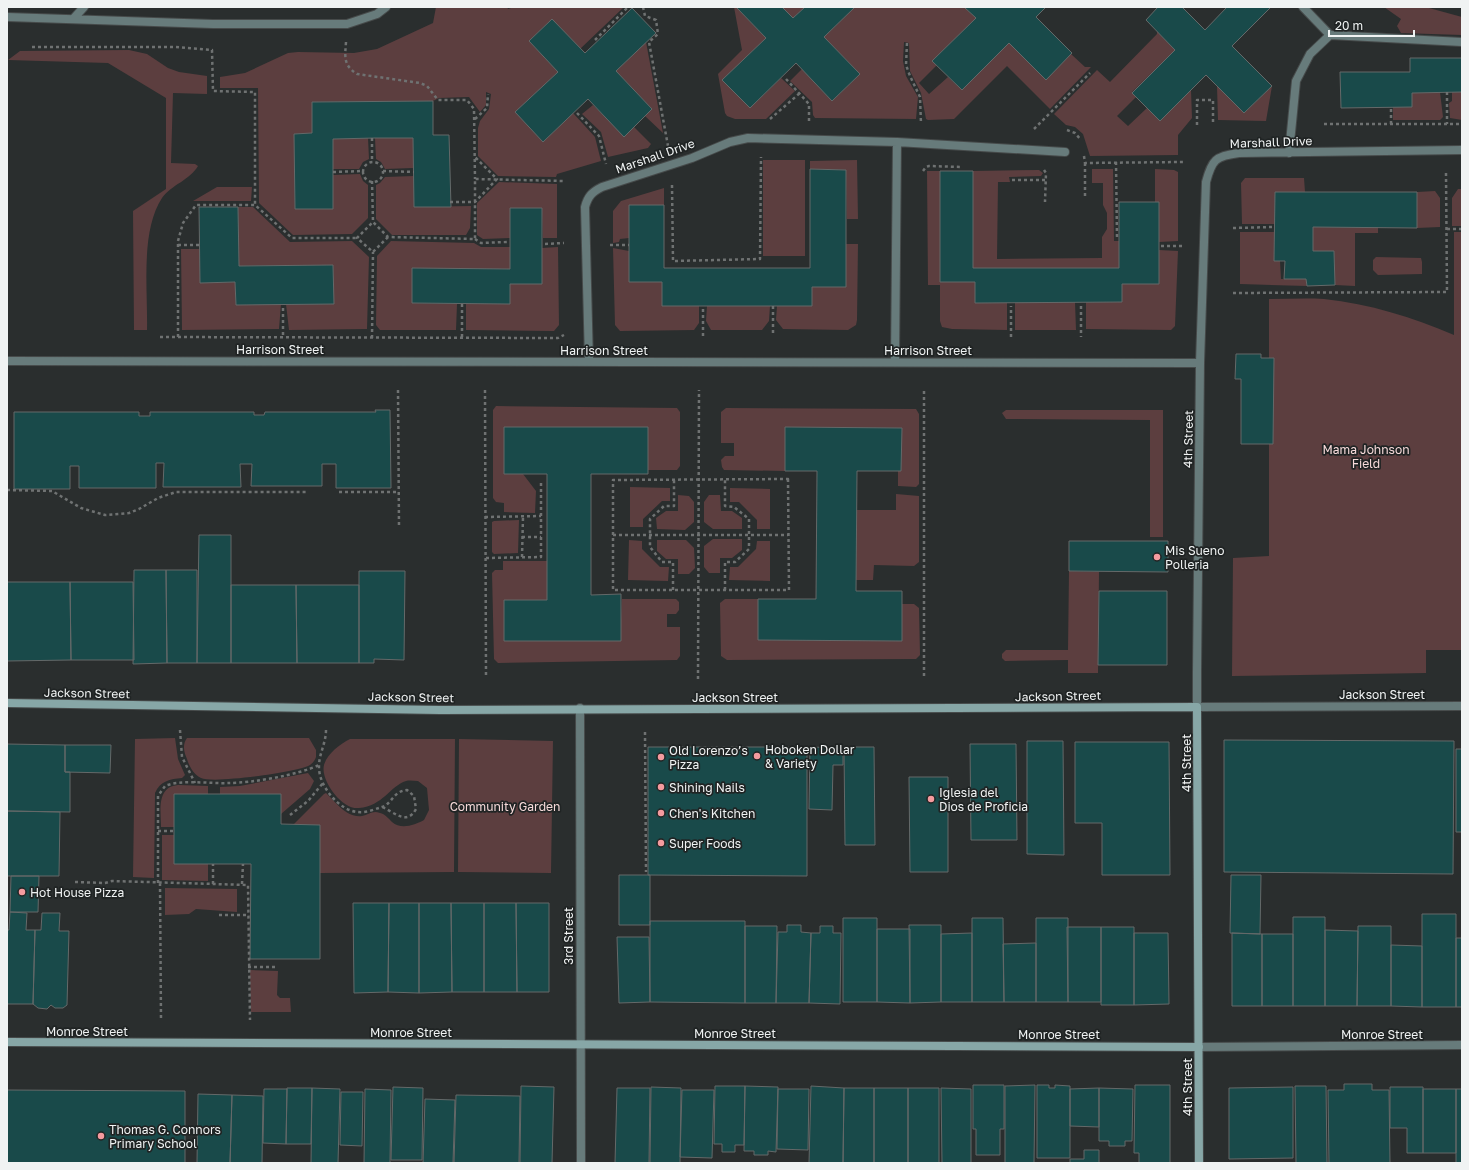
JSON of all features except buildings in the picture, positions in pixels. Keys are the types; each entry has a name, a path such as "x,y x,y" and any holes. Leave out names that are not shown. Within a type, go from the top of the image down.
{"street":[{"path":"74,18 84,7"},
{"path":"7,17 74,18 213,24 347,24 377,14 386,7"},
{"path":"1303,7 1330,35 1462,42"},
{"path":"1289,153 1296,81 1310,54 1330,35"},
{"name":"Marshall Drive","path":"588,362 586,207 588,199 593,192 602,187 692,158 725,144 748,138 897,142 1065,152"},
{"path":"896,362 897,142"},
{"name":"Marshall Drive","path":"1200,363 1206,182 1210,168 1218,157 1228,154 1462,150"},
{"name":"Harrison Street","path":"7,361 1200,363"},
{"name":"4th Street","path":"1199,1163 1200,1047 1197,707 1200,363"},
{"name":"Jackson Street","path":"7,704 440,710 580,708 990,709 1462,706"},
{"name":"3rd Street","path":"580,708 581,1163"},
{"name":"Monroe Street","path":"7,1042 1200,1047 1462,1045"}],"path":[{"path":"595,40 628,7"},
{"path":"643,7 645,16 656,20 658,34 649,42 668,146"},
{"path":"347,24 345,62 349,69 357,74 420,83 427,86 438,100 467,100 474,109 475,239"},
{"path":"907,43 906,65 920,97 920,124"},
{"path":"32,47 175,47 212,50 213,91 255,92 255,204"},
{"path":"1034,130 1090,73"},
{"path":"786,79 809,104 809,123"},
{"path":"1446,92 1447,124"},
{"path":"766,122 800,93"},
{"path":"475,119 487,108 488,94"},
{"path":"1197,125 1197,100 1213,100 1214,124"},
{"path":"1391,108 1391,124"},
{"path":"577,113 598,136 606,164"},
{"path":"1324,124 1462,124"},
{"path":"1067,130 1075,132 1083,144"},
{"path":"372,138 372,162"},
{"path":"1084,152 1085,197"},
{"path":"475,157 497,179"},
{"path":"672,183 673,261 760,259 761,157"},
{"path":"363,171 366,165 372,162"},
{"path":"363,171 367,179 372,181 381,178 383,171 381,166 372,162"},
{"path":"1084,162 1183,162"},
{"path":"1116,162 1117,237"},
{"path":"923,171 924,168 929,166 969,167"},
{"path":"1040,167 1046,173 1045,202"},
{"path":"333,172 363,171"},
{"path":"383,171 414,172"},
{"path":"1233,293 1447,292 1446,173"},
{"path":"475,179 565,181"},
{"path":"450,202 475,202 497,179"},
{"path":"1012,180 1046,180"},
{"path":"357,238 372,222 372,181"},
{"path":"178,338 178,245 183,223 196,205 255,204 292,238 357,238 373,252"},
{"path":"372,222 388,237 475,239 481,242 507,242"},
{"path":"1233,228 1274,227"},
{"path":"1446,229 1462,229"},
{"path":"372,338 373,252 388,237"},
{"path":"545,244 564,243"},
{"path":"178,245 200,245"},
{"path":"610,245 629,245"},
{"path":"1161,246 1182,246"},
{"path":"462,304 462,338"},
{"path":"703,306 703,336"},
{"path":"773,306 773,336"},
{"path":"1011,306 1011,337"},
{"path":"1081,306 1081,337"},
{"path":"283,308 283,338"},
{"path":"160,337 558,338 564,335"},
{"path":"398,390 399,527"},
{"path":"485,390 486,678"},
{"path":"698,679 699,390"},
{"path":"924,391 924,679"},
{"path":"673,590 673,562 662,562 650,547 650,519 664,506 674,506 674,479"},
{"path":"698,479 788,479 789,590 613,590 613,480 698,479"},
{"path":"725,479 725,506 734,506 749,519 749,549 735,562 725,562 725,590"},
{"path":"486,558 541,557 541,480"},
{"path":"7,490 52,491 80,508 105,515 128,513 139,509 158,498 176,492 306,492"},
{"path":"339,492 399,492"},
{"path":"485,517 541,516"},
{"path":"522,517 522,557"},
{"path":"613,534 788,535"},
{"path":"522,537 541,537"},
{"path":"180,730 182,757 195,783"},
{"path":"326,730 326,741 319,765 319,772 324,784 338,802 352,811 365,812 382,807 396,794 407,790 414,796 416,809 412,815 406,818 397,816 382,807"},
{"path":"646,732 646,872"},
{"path":"161,1020 158,796 161,789 172,783 230,783 250,781 300,772 319,765"},
{"path":"290,815 308,801 324,784"},
{"path":"158,831 174,831"},
{"path":"213,864 213,884"},
{"path":"242,884 243,864"},
{"path":"74,882 105,883 112,881 248,885 247,915 250,1020"},
{"path":"220,915 247,915"},
{"path":"248,967 276,967"}],"green space":[{"path":"436,7 507,7 508,9 514,7 624,7 580,49 552,19 529,41 558,72 516,112 543,142 573,113 595,137 601,161 557,174 556,177 498,176 478,156 478,128 480,121 489,109 491,94 486,92 486,105 480,112 469,97 439,98 433,101 312,102 312,133 294,134 295,209 333,209 333,175 360,174 363,181 368,185 368,218 352,234 293,235 259,203 258,88 220,88 220,77 245,73 288,53 354,53 377,49 433,23"},
{"path":"734,7 736,7 766,38 723,80 750,108 781,78 795,91 766,119 735,119 727,116 725,113 718,74 742,50"},
{"path":"782,7 805,7 793,18"},
{"path":"855,7 964,7 976,18 933,61 937,65 919,83 929,94 948,77 962,90 1009,43 1046,79 1071,54 1085,67 1091,67 1050,109 1007,66 954,119 928,120 926,119 921,93 910,71 909,43 904,42 903,61 906,76 918,97 916,119 815,118 813,115 812,102 790,81 802,69 832,101 860,74 824,37"},
{"path":"1384,7 1429,8 1462,17 1462,35 1401,33 1397,26 1401,19"},
{"path":"1157,31 1175,50 1132,92 1136,97 1117,116 1128,126 1147,108 1160,121 1191,90 1192,118 1178,135 1178,155 1090,156 1083,134 1075,127 1066,125 1054,114 1097,70 1110,82 1157,34"},
{"path":"646,42 663,133 645,116 652,109 616,71"},
{"path":"129,50 147,54 168,68 179,72 207,76 207,94 173,93 171,163 195,164 198,166 195,171 166,193 155,212 148,244 146,280 147,330 134,330 133,211 166,189 166,98 108,63 8,60 20,51"},
{"path":"1217,86 1244,113 1272,86 1266,121 1218,120"},
{"path":"1440,92 1443,117 1440,120 1393,120 1393,107 1412,107 1412,93"},
{"path":"1452,92 1462,92 1462,120 1450,118 1449,103 1452,101"},
{"path":"593,105 624,136 634,127 651,144 648,148 608,157 601,132 582,114"},
{"path":"368,138 369,159 363,162 359,169 333,169 333,139"},
{"path":"375,138 413,138 413,168 385,169 381,162 376,159"},
{"path":"763,160 805,160 805,256 763,256"},
{"path":"857,160 858,219 847,219 846,170 810,169 810,161"},
{"path":"1092,169 1113,169 1114,241 1119,241 1119,268 973,268 973,171 1039,170 1043,173 1041,176 1009,177 1010,182 998,182 997,259 1102,258 1102,237 1107,229 1107,213 1103,205 1103,183 1092,183"},
{"path":"1155,169 1174,170 1178,172 1178,241 1159,242 1159,202 1155,202"},
{"path":"927,171 940,171 940,282 975,282 975,303 1007,302 1007,330 952,329 942,327 940,321 940,285 928,285"},
{"path":"414,176 414,207 471,206 470,228 466,235 392,235 376,219 376,185 385,177"},
{"path":"1245,178 1304,178 1305,192 1275,192 1275,224 1242,224 1241,183"},
{"path":"499,182 557,184 557,238 543,238 542,208 510,208 510,238 483,239 477,235 477,203"},
{"path":"217,187 252,187 251,201 193,201"},
{"path":"664,188 664,205 629,206 629,238 620,239 619,242 613,243 613,211 621,201"},
{"path":"1458,189 1462,189 1462,226 1452,226 1452,198"},
{"path":"1435,191 1440,198 1440,227 1417,228 1417,192"},
{"path":"238,207 253,207 290,242 352,241 369,257 367,329 289,330 286,304 334,303 333,265 239,266"},
{"path":"1313,227 1378,227 1378,233 1355,233 1355,286 1335,285 1334,251 1313,251"},
{"path":"1240,232 1274,232 1274,261 1280,261 1281,279 1306,279 1307,286 1240,284"},
{"name":"Mama Johnson Field","path":"1454,232 1462,232 1462,650 1426,650 1426,673 1232,676 1233,558 1269,556 1269,299 1324,299 1358,304 1407,317 1454,335"},
{"path":"391,241 474,243 481,247 510,247 510,269 412,269 412,303 457,304 456,330 380,330 376,325 377,256"},
{"path":"846,244 858,244 856,325 848,330 783,329 776,320 777,306 812,306 812,287 846,287"},
{"path":"558,247 559,325 554,331 466,330 466,304 509,304 510,284 542,284 542,248"},
{"path":"613,248 629,251 629,282 662,282 662,306 699,306 699,323 694,330 620,331 615,325"},
{"path":"181,249 200,249 200,283 235,282 236,305 281,304 279,329 182,330"},
{"path":"1159,250 1178,251 1175,326 1171,330 1086,329 1086,302 1122,284 1159,284"},
{"path":"1376,257 1421,258 1422,274 1378,275 1373,270 1373,260"},
{"path":"1015,302 1075,302 1076,330 1015,330"},
{"path":"707,306 770,306 769,321 762,330 711,330 706,321"},
{"path":"496,406 677,408 680,412 680,466 677,470 648,470 648,427 504,427 504,474 523,474 536,491 535,513 504,512 504,503 496,502 493,498 493,410"},
{"path":"726,408 916,409 919,414 919,484 916,487 898,486 898,471 901,471 901,428 785,427 785,471 724,470 721,460 725,456 734,456 734,443 721,443 721,412"},
{"path":"1006,410 1163,410 1163,537 1150,537 1150,420 1006,419 1002,413"},
{"path":"630,487 670,488 670,501 662,501 643,519 643,527 630,527"},
{"path":"730,488 770,489 770,529 757,529 757,520 739,502 730,502"},
{"path":"896,494 919,496 919,562 914,566 874,565 873,580 856,580 857,510 896,510"},
{"path":"678,495 689,496 694,502 694,522 685,530 657,529 656,518 666,511 678,511"},
{"path":"709,495 720,495 721,511 732,511 742,518 742,529 713,529 704,522 704,502"},
{"path":"519,520 518,553 494,554 492,552 492,522"},
{"path":"713,539 742,539 742,550 732,558 720,558 720,573 709,573 704,567 704,546"},
{"path":"629,540 642,541 642,549 660,567 669,567 668,581 628,580"},
{"path":"657,540 686,540 694,548 695,568 689,574 678,574 678,559 666,559 657,551"},
{"path":"757,541 770,541 770,581 729,580 730,567 738,567 756,549"},
{"path":"503,561 547,561 547,600 504,600 504,641 620,641 622,599 676,599 679,602 679,610 676,614 667,614 667,627 680,627 680,656 677,660 498,663 494,659 492,573 495,570 503,570"},
{"path":"1069,571 1099,572 1098,673 1068,673 1068,660 1005,661 1002,658 1002,654 1006,650 1068,650"},
{"path":"725,599 758,599 902,640 902,604 914,604 919,608 920,655 916,659 727,660 721,656 720,603"},
{"path":"175,738 178,759 185,775 182,778 166,781 157,789 155,793 154,878 133,877 135,739"},
{"path":"187,738 309,738 316,750 316,757 310,765 274,774 222,779 201,778 194,773 186,756 184,743"},
{"path":"350,739 455,739 454,872 320,873 320,825 293,825 324,794 326,793 342,809 351,815 362,816 377,812 383,814 392,822 400,826 416,824 424,820 429,810 427,788 418,781 408,781 400,784 374,804 359,808 352,807 339,799 325,778 324,765 334,750"},
{"name":"Community Garden","path":"459,739 553,741 551,873 458,872"},
{"path":"308,773 314,781 310,789 281,814 220,794 220,787 240,786"},
{"path":"178,785 208,786 208,794 174,827 161,827 161,801 163,795 166,790"},
{"path":"162,835 174,835 174,864 208,864 208,881 162,880"},
{"path":"165,888 237,889 237,912 196,909 189,914 165,915"},
{"path":"250,970 278,971 277,995 280,998 290,998 291,1012 251,1012"}],"place":[{"name":"Mis Sueno Polleria","path":"1157,557"},
{"name":"Hoboken Dollar & Variety","path":"757,756"},
{"name":"Old Lorenzo’s Pizza","path":"661,757"},
{"name":"Shining Nails","path":"661,787"},
{"name":"Iglesia del Dios de Proficia","path":"931,799"},
{"name":"Chen's Kitchen","path":"661,813"},
{"name":"Super Foods","path":"661,843"},
{"name":"Hot House Pizza","path":"22,892"},
{"name":"Thomas G. Connors Primary School","path":"101,1136"}]}
